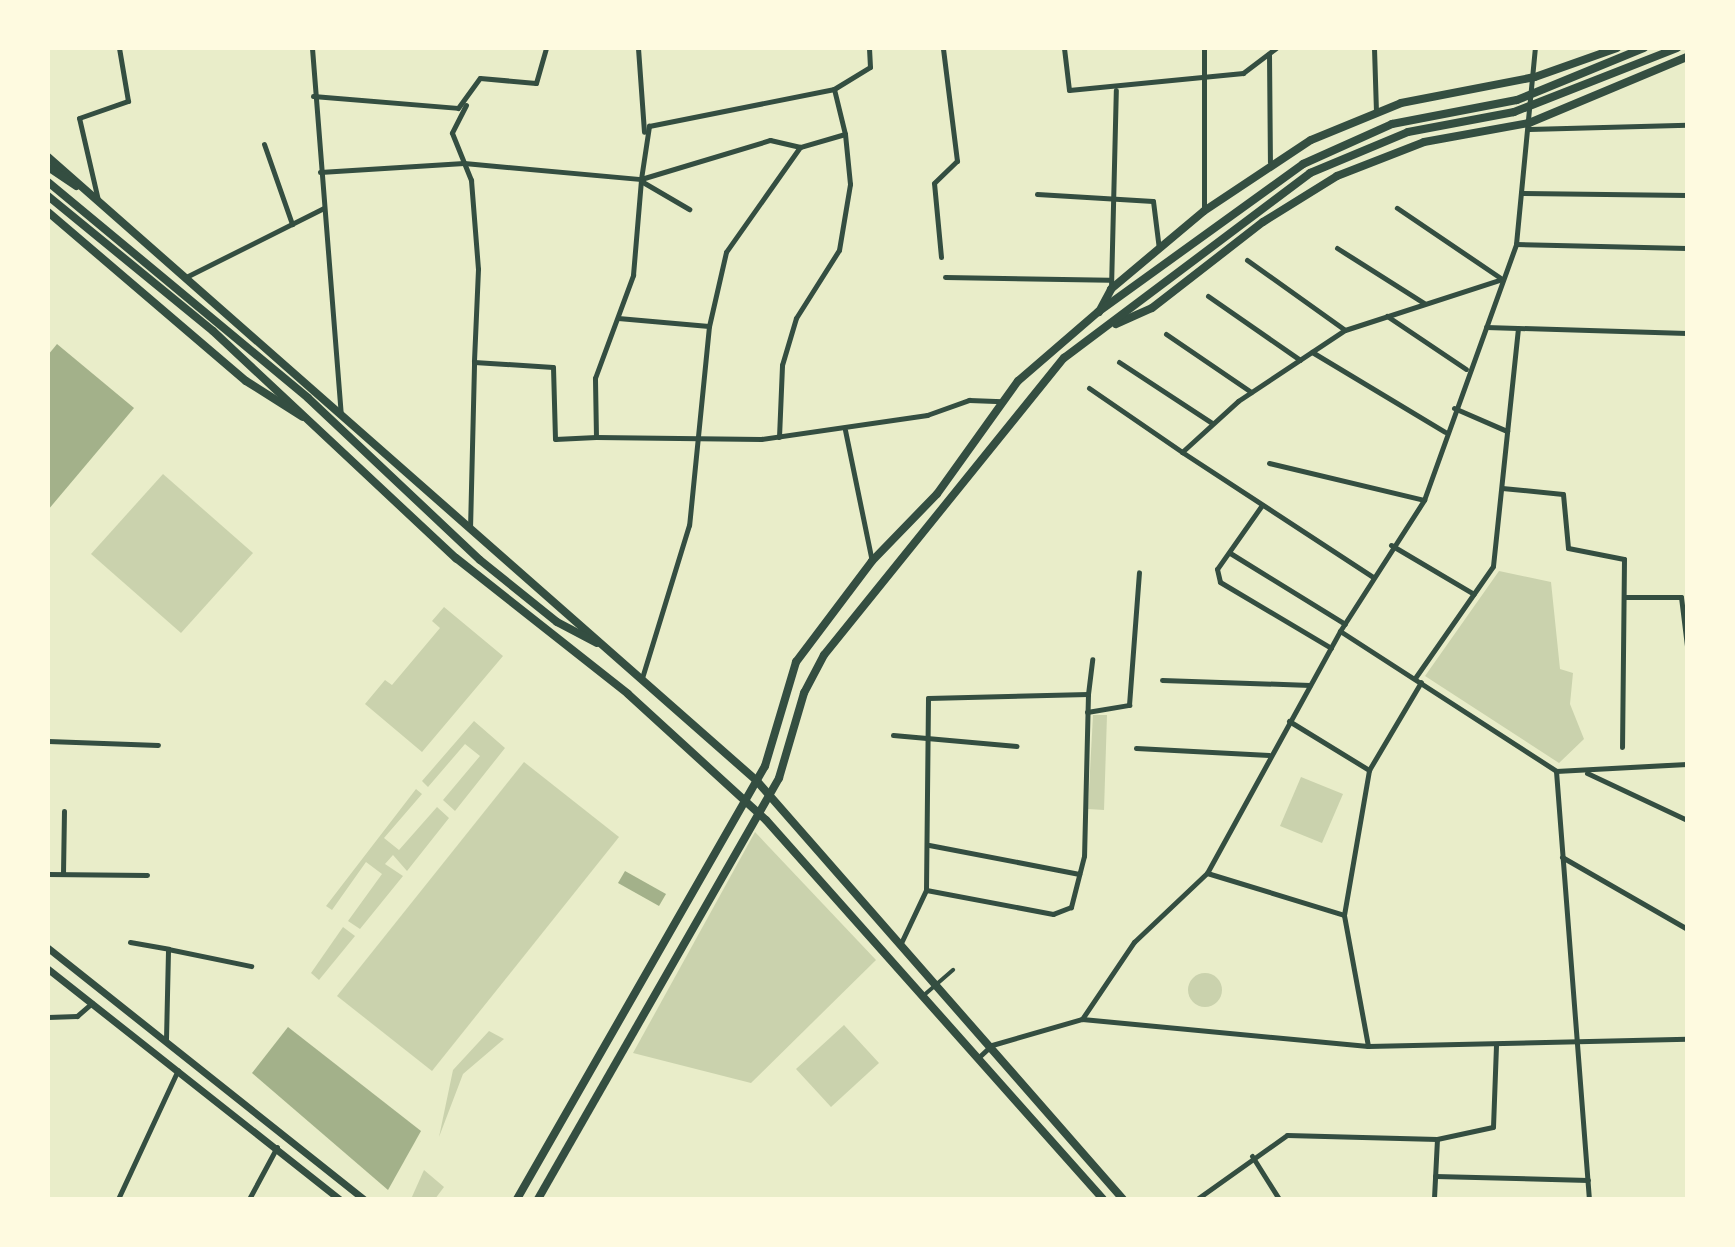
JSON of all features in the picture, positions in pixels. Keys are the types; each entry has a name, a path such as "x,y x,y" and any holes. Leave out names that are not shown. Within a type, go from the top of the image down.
{"main road":[{"path":"1098,312 1110,284 1159,250 1204,211 1270,162 1376,111 1535,77 1617,48"},
{"path":"517,1199 742,799 756,780 796,662 872,561 937,494 1002,401 1098,312 1131,293 1244,201 1324,153 1412,119 1508,103 1644,48"},
{"path":"538,1199 769,794 804,693 852,616 1064,358 1110,326 1265,200 1357,149 1448,122 1514,112 1677,48"},
{"path":"1110,326 1140,316 1263,222 1337,176 1424,142 1529,126 1687,57"},
{"path":"48,157 756,780 992,1045 1123,1199"},
{"path":"51,170 85,189"},
{"path":"48,182 308,398 397,486 546,614 597,643"},
{"path":"48,196 290,399 456,558 628,694 757,811 980,1056 1103,1199"},
{"path":"48,212 246,381 311,421"},
{"path":"324,433 341,414"},
{"path":"48,948 287,1134 364,1199"},
{"path":"48,969 278,1146 339,1199"},
{"path":"197,1082 206,1070"},
{"path":"278,1146 287,1134"}],"street":[{"path":"98,201 80,113 128,101 119,48"},
{"path":"312,48 313,96 341,414"},
{"path":"470,530 478,269 464,163 452,133 466,105 472,80 536,83 546,48"},
{"path":"596,437 595,378 633,275 644,133 638,48"},
{"path":"644,133 834,89 870,67 869,48"},
{"path":"941,257 934,183 957,161 943,48"},
{"path":"1064,48 1069,90 1116,90 1148,80 1208,78 1243,73 1276,48"},
{"path":"1204,48 1208,78 1204,211"},
{"path":"1374,48 1376,111"},
{"path":"1082,1019 1134,942 1207,873 1269,755 1340,631 1391,545 1424,500 1466,369 1486,327 1516,244 1535,77 1535,48"},
{"path":"1269,53 1270,162"},
{"path":"779,437 782,365 796,318 839,250 850,184 845,134 834,89"},
{"path":"945,277 1110,284 1116,90"},
{"path":"313,96 466,105"},
{"path":"1529,126 1687,125"},
{"path":"320,172 464,163 641,180 770,140 800,147 845,134"},
{"path":"264,144 292,224"},
{"path":"641,679 674,588 701,440 709,326 729,243 800,147"},
{"path":"641,180 689,209"},
{"path":"1521,193 1687,195"},
{"path":"1037,194 1157,203 1159,250"},
{"path":"186,277 324,208"},
{"path":"1397,208 1502,279"},
{"path":"1516,244 1687,248"},
{"path":"1337,248 1425,303"},
{"path":"1247,260 1345,330"},
{"path":"1182,452 1251,392 1345,330 1502,279"},
{"path":"1208,296 1300,360"},
{"path":"1386,316 1466,369"},
{"path":"618,318 709,326"},
{"path":"1486,327 1687,333"},
{"path":"1368,1046 1344,915 1369,770 1418,680 1493,566 1518,328"},
{"path":"1166,334 1251,392"},
{"path":"1312,352 1445,432"},
{"path":"474,362 550,365 553,438 701,440 779,437 845,430 969,400 1002,401"},
{"path":"1119,362 1212,423"},
{"path":"1089,388 1373,577"},
{"path":"1454,408 1507,431"},
{"path":"845,430 872,561"},
{"path":"1269,463 1424,500"},
{"path":"1502,488 1563,494 1563,543 1620,553 1624,597 1622,747"},
{"path":"1262,505 1217,569 1220,582 1331,648"},
{"path":"1391,545 1474,594"},
{"path":"1230,553 1345,624"},
{"path":"1087,712 1121,710 1132,697 1139,572"},
{"path":"1624,597 1681,597 1687,646"},
{"path":"1340,631 1556,771 1586,772 1687,764"},
{"path":"926,890 1053,914 1071,907 1079,874 1092,659"},
{"path":"1162,680 1310,685"},
{"path":"901,943 926,890 929,845 928,698 1088,694"},
{"path":"1289,721 1369,770"},
{"path":"893,735 928,741 1017,746"},
{"path":"48,741 158,745"},
{"path":"1136,748 1269,755"},
{"path":"1556,771 1574,1041 1589,1199"},
{"path":"1586,772 1687,820"},
{"path":"63,874 64,811"},
{"path":"929,845 1079,874"},
{"path":"1561,856 1687,929"},
{"path":"1207,873 1344,915"},
{"path":"48,874 147,875"},
{"path":"130,942 251,966"},
{"path":"166,1039 168,949"},
{"path":"921,998 953,970"},
{"path":"48,1017 77,1016 92,1003"},
{"path":"980,1056 992,1045 1082,1019 1368,1046 1687,1039"},
{"path":"1197,1199 1252,1156 1287,1135 1437,1139 1493,1127 1496,1044"},
{"path":"118,1199 179,1068"},
{"path":"1434,1199 1437,1139"},
{"path":"249,1199 278,1146"},
{"path":"1252,1156 1279,1199"},
{"path":"1435,1176 1588,1180"}],"shaded area":[{"path":"57,344 134,408 48,510 48,355"},
{"path":"163,474 253,553 181,633 91,554"},
{"path":"1499,571 1551,582 1560,669 1573,673 1570,704 1584,739 1559,763 1425,676"},
{"path":"444,607 503,656 422,752 365,704 385,680 392,685 440,628 432,621"},
{"path":"1093,715 1107,715 1104,810 1088,809"},
{"path":"474,721 505,748 455,811 443,800 480,756 465,744 428,787 422,781"},
{"path":"524,762 619,837 432,1071 337,996"},
{"path":"1301,777 1343,794 1322,843 1280,826"},
{"path":"416,789 422,794 384,838 399,850 437,807 449,818 407,871 393,855 385,864 403,876 360,929 348,921 382,874 366,862 332,910 326,906"},
{"path":"755,832 876,960 751,1083 633,1053"},
{"path":"625,871 666,894 659,906 618,883"},
{"path":"343,927 355,936 319,980 311,973"},
{"path":"1205,973 1217,978 1222,990 1217,1002 1205,1007 1193,1002 1188,990 1193,978"},
{"path":"844,1025 879,1063 831,1107 796,1069"},
{"path":"288,1027 421,1131 388,1190 252,1073"},
{"path":"489,1031 504,1039 463,1074 439,1137 453,1070"},
{"path":"424,1170 444,1187 435,1199 411,1199"}]}
